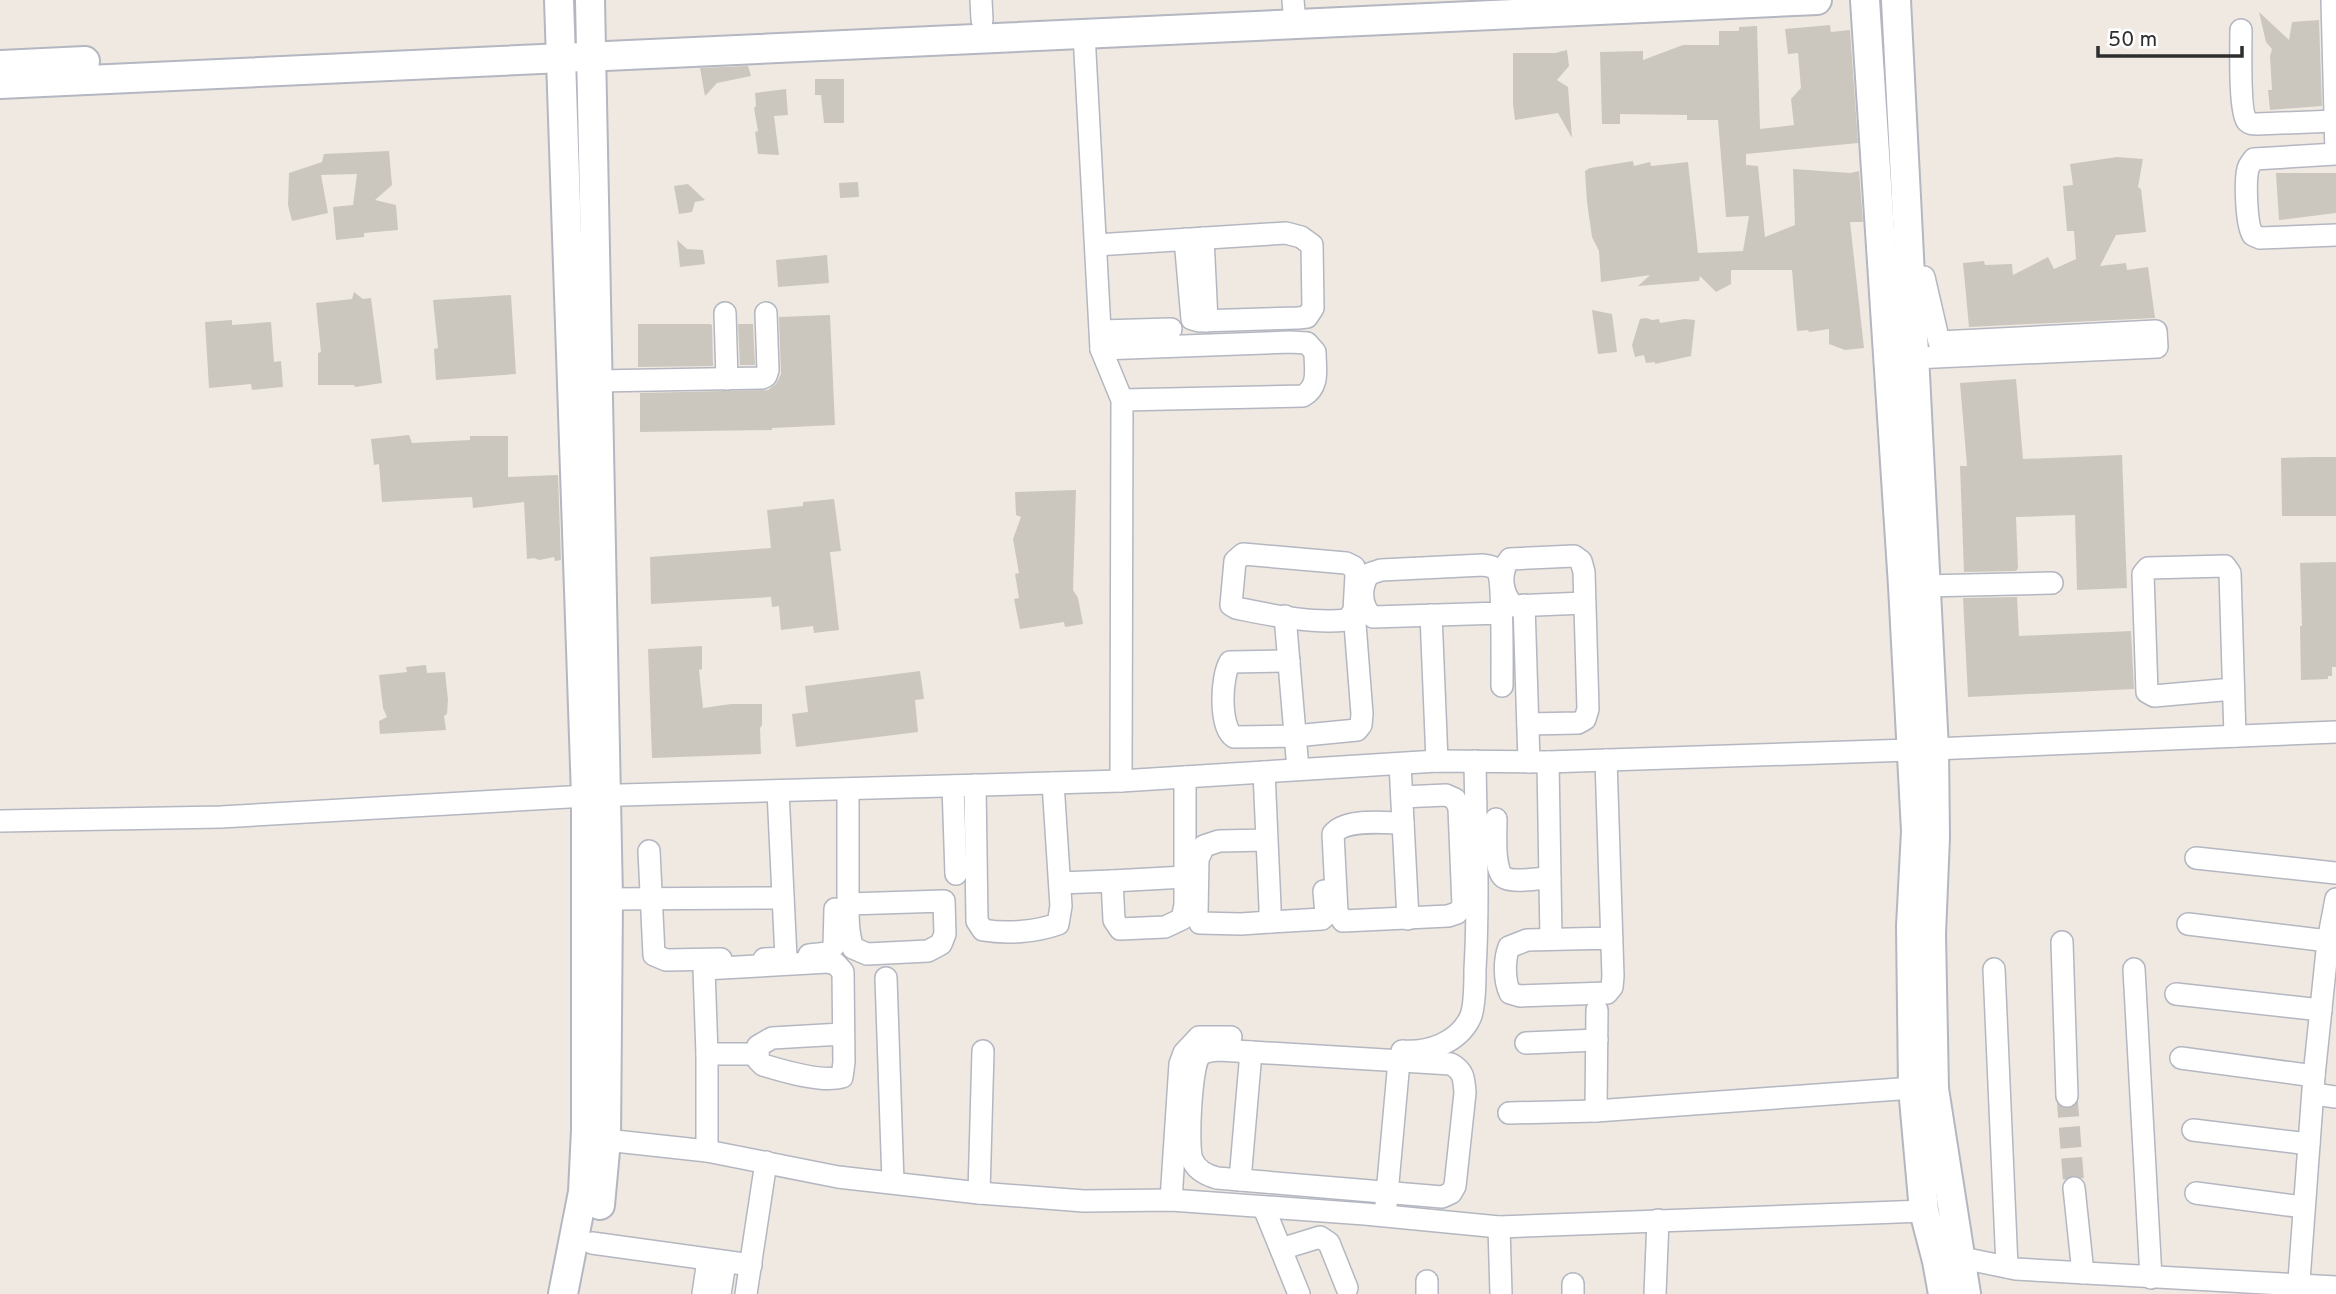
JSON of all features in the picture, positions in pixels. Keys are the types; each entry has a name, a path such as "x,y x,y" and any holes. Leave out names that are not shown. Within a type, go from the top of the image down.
{"street":[{"path":"559,0 595,796 608,899 596,1135 564,1294"},
{"path":"583,1294 602,1195 596,1135 598,381 590,0"},
{"path":"593,47 1084,34 1294,10 1439,0"},
{"path":"0,85 593,47 981,10 1294,10 1817,0"},
{"path":"1865,0 1903,586 1935,838 1931,934 1934,1089 1948,1256 1943,1294"},
{"path":"1896,0 1925,586 1922,749 1911,926 1913,1088 1924,1211 1966,1294"},
{"path":"2332,0 2336,153 2254,159 2248,166 2248,182 2249,224 2253,235 2260,238 2336,235"},
{"path":"2241,30 2242,99 2246,120 2250,124 2335,121"},
{"path":"1084,34 1101,340 1122,400 1121,781"},
{"path":"0,65 561,49"},
{"path":"1096,244 1286,233 1301,237 1312,246 1313,308 1307,317 1208,321 1192,319 1194,239"},
{"path":"1910,277 1924,277 1941,349"},
{"path":"725,313 727,379"},
{"path":"598,381 766,376 766,313"},
{"path":"1101,340 1171,329"},
{"path":"1914,358 1941,349 2156,331 2157,347 1941,349"},
{"path":"1101,340 1290,342 1307,344 1315,352 1315,383 1311,391 1303,396 1122,400"},
{"path":"1289,661 1230,662 1223,685 1228,733 1234,737 1296,736 1357,730 1361,725 1362,714 1354,611 1354,566 1346,563 1243,554 1235,561 1231,605 1236,608 1336,621 1346,620 1354,611"},
{"path":"1528,724 1578,723 1585,719 1588,709 1585,603 1584,572 1581,561 1574,556 1520,557 1510,559 1504,566 1504,592 1506,599 1514,606 1585,603"},
{"path":"1501,613 1373,617 1363,606 1363,581 1369,573 1381,570 1483,565 1494,568 1499,574 1501,613 1502,686"},
{"path":"2233,689 2154,696 2147,692 2143,574 2148,568 2225,566 2230,573 2235,736"},
{"path":"1925,586 2052,583"},
{"path":"1524,606 1528,724 1539,762 1550,878 1551,939"},
{"path":"1431,615 1437,761"},
{"path":"1285,616 1298,769"},
{"path":"0,821 221,817 595,796 1121,781 1437,761 1606,760 2336,732"},
{"path":"1606,760 1612,938 1612,987 1607,993 1520,996 1510,993 1507,986 1506,955 1509,947 1527,940 1612,938"},
{"path":"1171,1200 1180,1064 1184,1053 1199,1037 1221,1036 1416,1052 1454,1038 1471,1017 1478,926 1475,761"},
{"path":"1400,764 1408,919"},
{"path":"1264,772 1270,922"},
{"path":"1112,881 1114,920 1120,929 1165,928 1182,919 1185,905 1185,777"},
{"path":"975,785 977,921 983,930 995,932 1041,930 1058,924 1061,906 1053,783"},
{"path":"953,786 956,874"},
{"path":"848,789 848,904 853,948 867,954 928,951 941,944 945,934 944,901"},
{"path":"778,791 786,958"},
{"path":"1402,797 1446,795 1455,800 1459,808 1463,906 1457,913 1448,916 1343,921 1337,912 1333,834 1338,828 1349,824 1403,823"},
{"path":"1267,840 1219,841 1204,846 1198,859 1197,915 1200,923 1322,919 1326,915 1321,819"},
{"path":"1496,819 1497,868 1501,876 1507,879 1550,878"},
{"path":"649,851 654,955 666,960 786,958 828,953 834,946 835,868"},
{"path":"2196,858 2336,873"},
{"path":"1060,883 1185,877"},
{"path":"608,899 783,898"},
{"path":"2298,1290 2314,1085 2326,1025 2336,899"},
{"path":"848,904 967,900"},
{"path":"2188,924 2331,952"},
{"path":"2062,943 2067,1096"},
{"path":"660,970 836,964 843,972 842,1077 834,1079 785,1071 763,1065 758,1060 758,1046 772,1038 842,1034"},
{"path":"704,969 706,1151"},
{"path":"1994,969 2007,1267"},
{"path":"2134,969 2151,1278"},
{"path":"886,978 893,1182"},
{"path":"2176,993 2326,1025"},
{"path":"1596,1111 1597,1010"},
{"path":"1526,1043 1597,1040"},
{"path":"1219,1050 1251,1052 1451,1064 1459,1069 1464,1077 1465,1093 1455,1186 1451,1193 1442,1197 1207,1175 1196,1167 1191,1158 1188,1137 1195,1068 1199,1056 1207,1051 1219,1050"},
{"path":"979,1193 983,1051"},
{"path":"1240,1180 1251,1052"},
{"path":"707,1055 758,1055"},
{"path":"2181,1058 2314,1085 2336,1097"},
{"path":"1385,1216 1399,1061"},
{"path":"1509,1113 1596,1111 1913,1088"},
{"path":"2193,1130 2309,1144"},
{"path":"596,1135 706,1151 838,1177 979,1193 1084,1201 1171,1200 1499,1227 1924,1211"},
{"path":"746,1294 766,1162"},
{"path":"2074,1188 2083,1273"},
{"path":"2196,1193 2303,1207"},
{"path":"1264,1208 1299,1294"},
{"path":"1655,1294 1658,1220"},
{"path":"1499,1227 1501,1294"},
{"path":"1281,1249 1320,1237 1329,1243 1347,1288"},
{"path":"592,1243 751,1265"},
{"path":"1948,1256 2007,1267 2151,1278 2232,1288 2298,1290 2336,1287"},
{"path":"703,1294 717,1262"},
{"path":"717,1262 720,1294"}],"building":[{"path":"2259,12 2289,40 2292,22 2319,20 2322,106 2270,110 2268,90 2272,90 2272,49 2266,42"},
{"path":"1830,25 1831,32 1850,30 1858,143 1746,154 1746,165 1758,166 1765,237 1795,225 1793,169 1850,173 1859,171 1863,222 1850,222 1864,348 1845,350 1829,344 1829,329 1797,331 1792,270 1731,270 1731,284 1716,292 1700,276 1699,281 1638,286 1650,275 1601,282 1599,251 1592,237 1587,202 1585,171 1590,168 1633,161 1634,166 1650,162 1651,166 1688,162 1698,253 1743,251 1749,216 1726,217 1718,120 1687,120 1687,115 1620,114 1620,124 1602,124 1600,52 1643,51 1643,60 1683,45 1719,45 1719,31 1739,31 1739,27 1757,26 1760,129 1794,125 1791,99 1801,88 1798,53 1788,54 1785,29"},
{"path":"1567,50 1569,66 1557,80 1568,87 1572,138 1558,113 1515,120 1513,104 1513,53 1555,53"},
{"path":"748,66 751,76 717,83 705,96 700,68"},
{"path":"815,79 844,79 844,123 824,123 821,95 815,95"},
{"path":"786,89 788,115 774,116 779,155 758,154 755,93"},
{"path":"389,151 392,185 375,200 396,205 398,230 364,233 364,237 336,240 333,207 353,205 357,174 321,175 328,213 292,221 288,205 289,173 322,162 324,154"},
{"path":"2117,157 2143,159 2138,187 2141,189 2146,232 2116,235 2100,266 2126,263 2127,270 2148,267 2155,318 1969,327 1963,263 1984,261 1985,265 2012,264 2013,275 2048,257 2054,269 2076,259 2074,231 2067,231 2063,186 2073,185 2070,164"},
{"path":"2276,173 2336,173 2336,213 2279,220"},
{"path":"858,182 859,197 840,198 839,183"},
{"path":"688,184 705,200 695,202 692,212 679,214 674,186"},
{"path":"677,240 687,249 703,250 705,264 680,267"},
{"path":"827,255 829,283 778,287 776,260"},
{"path":"354,292 363,299 371,298 382,383 355,387 318,385 318,353 321,352 316,303 352,299"},
{"path":"511,295 516,374 436,380 434,349 438,348 433,300"},
{"path":"1592,310 1612,314 1617,352 1598,354"},
{"path":"830,315 835,425 772,430 640,432 640,393 768,390 776,384 781,374 779,317"},
{"path":"1640,319 1659,319 1660,323 1695,320 1691,356 1655,364 1646,363 1644,355 1635,357 1632,345"},
{"path":"232,320 232,325 271,322 274,362 281,361 283,387 252,390 251,384 209,388 205,322"},
{"path":"638,324 712,325 713,366 638,367"},
{"path":"738,324 753,324 755,365 740,365"},
{"path":"2016,379 2023,459 2122,455 2127,588 2077,590 2075,515 2016,517 2016,571 1964,572 1960,466 1967,466 1960,383"},
{"path":"409,435 412,443 470,440 470,436 508,436 508,477 558,475 561,560 555,561 554,557 527,559 524,502 473,508 472,497 382,502 379,464 374,465 371,439"},
{"path":"2336,457 2336,516 2282,516 2281,458"},
{"path":"1076,490 1073,590 1078,598 1083,624 1065,627 1064,622 1020,629 1014,599 1019,598 1015,574 1019,573 1013,539 1021,517 1016,515 1015,492"},
{"path":"834,499 841,551 830,552 839,630 814,633 813,626 781,630 779,606 772,607 771,597 651,604 650,557 771,548 767,510"},
{"path":"2336,562 2336,667 2332,667 2332,676 2328,676 2328,679 2301,680 2300,563"},
{"path":"2017,597 2019,636 2131,631 2134,689 1968,697 1963,598"},
{"path":"702,646 702,669 699,670 703,708 762,704 761,754 652,758 648,649"},
{"path":"426,665 427,673 445,672 448,700 447,714 444,716 446,730 380,734 379,721 387,717 383,708 379,675 407,672 406,667"},
{"path":"920,671 924,699 915,700 918,732 796,747 792,714 808,712 805,686"}],"tunnel":[{"path":"2067,1096 2074,1188"}]}
